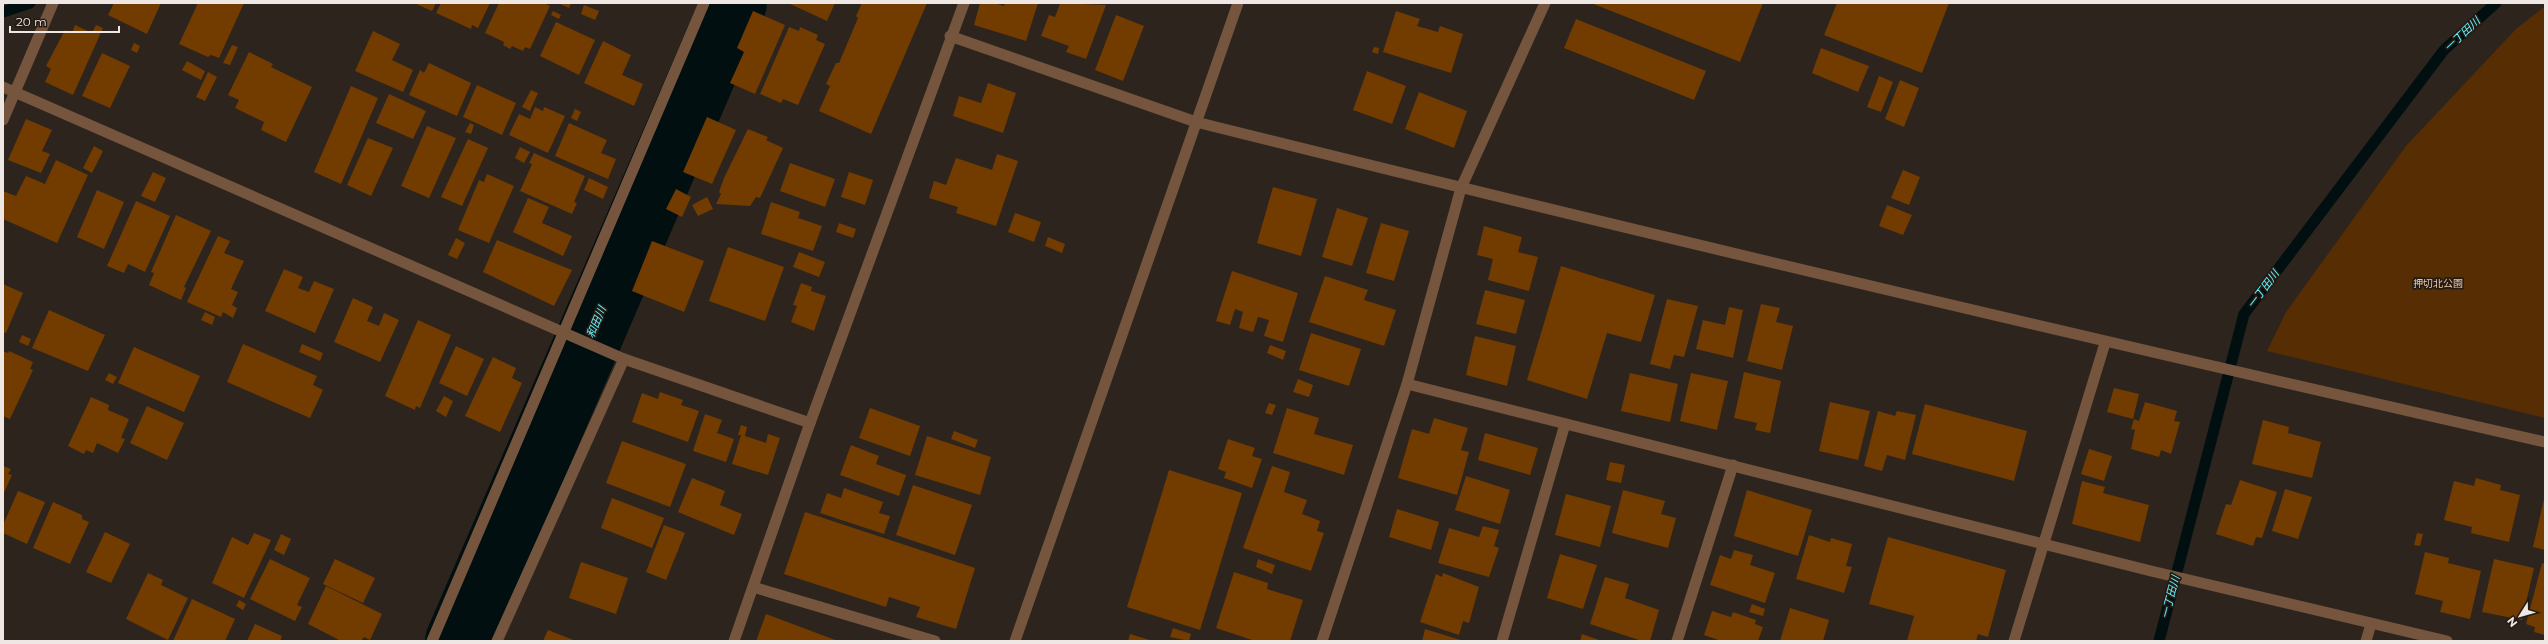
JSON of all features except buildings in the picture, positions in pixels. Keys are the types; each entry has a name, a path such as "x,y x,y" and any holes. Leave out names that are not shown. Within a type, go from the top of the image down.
{"street":[{"path":"3,120 53,3"},
{"path":"432,641 704,3"},
{"path":"734,641 810,423 950,36 964,3"},
{"path":"1015,641 1238,3"},
{"path":"1322,641 1407,384 1461,188 1545,3"},
{"path":"950,36 1196,122 1461,188 2105,342 2545,442"},
{"path":"3,88 624,359 810,423"},
{"path":"2014,641 2105,342"},
{"path":"497,641 624,359"},
{"path":"1407,384 2151,571 2447,641"},
{"path":"1502,641 1565,424"},
{"path":"1677,641 1733,465"},
{"path":"753,587 935,641"},
{"path":"2366,641 2370,624"}],"green space":[{"name":"押切北公園","path":"2545,6 2545,418 2267,351 2286,312 2406,146 2516,29"}],"waterway":[{"path":"3,12 30,3"},
{"name":"和田川","path":"458,641 734,3"},
{"name":"一丁田川","path":"2159,641 2244,314 2444,50 2496,3"}]}
